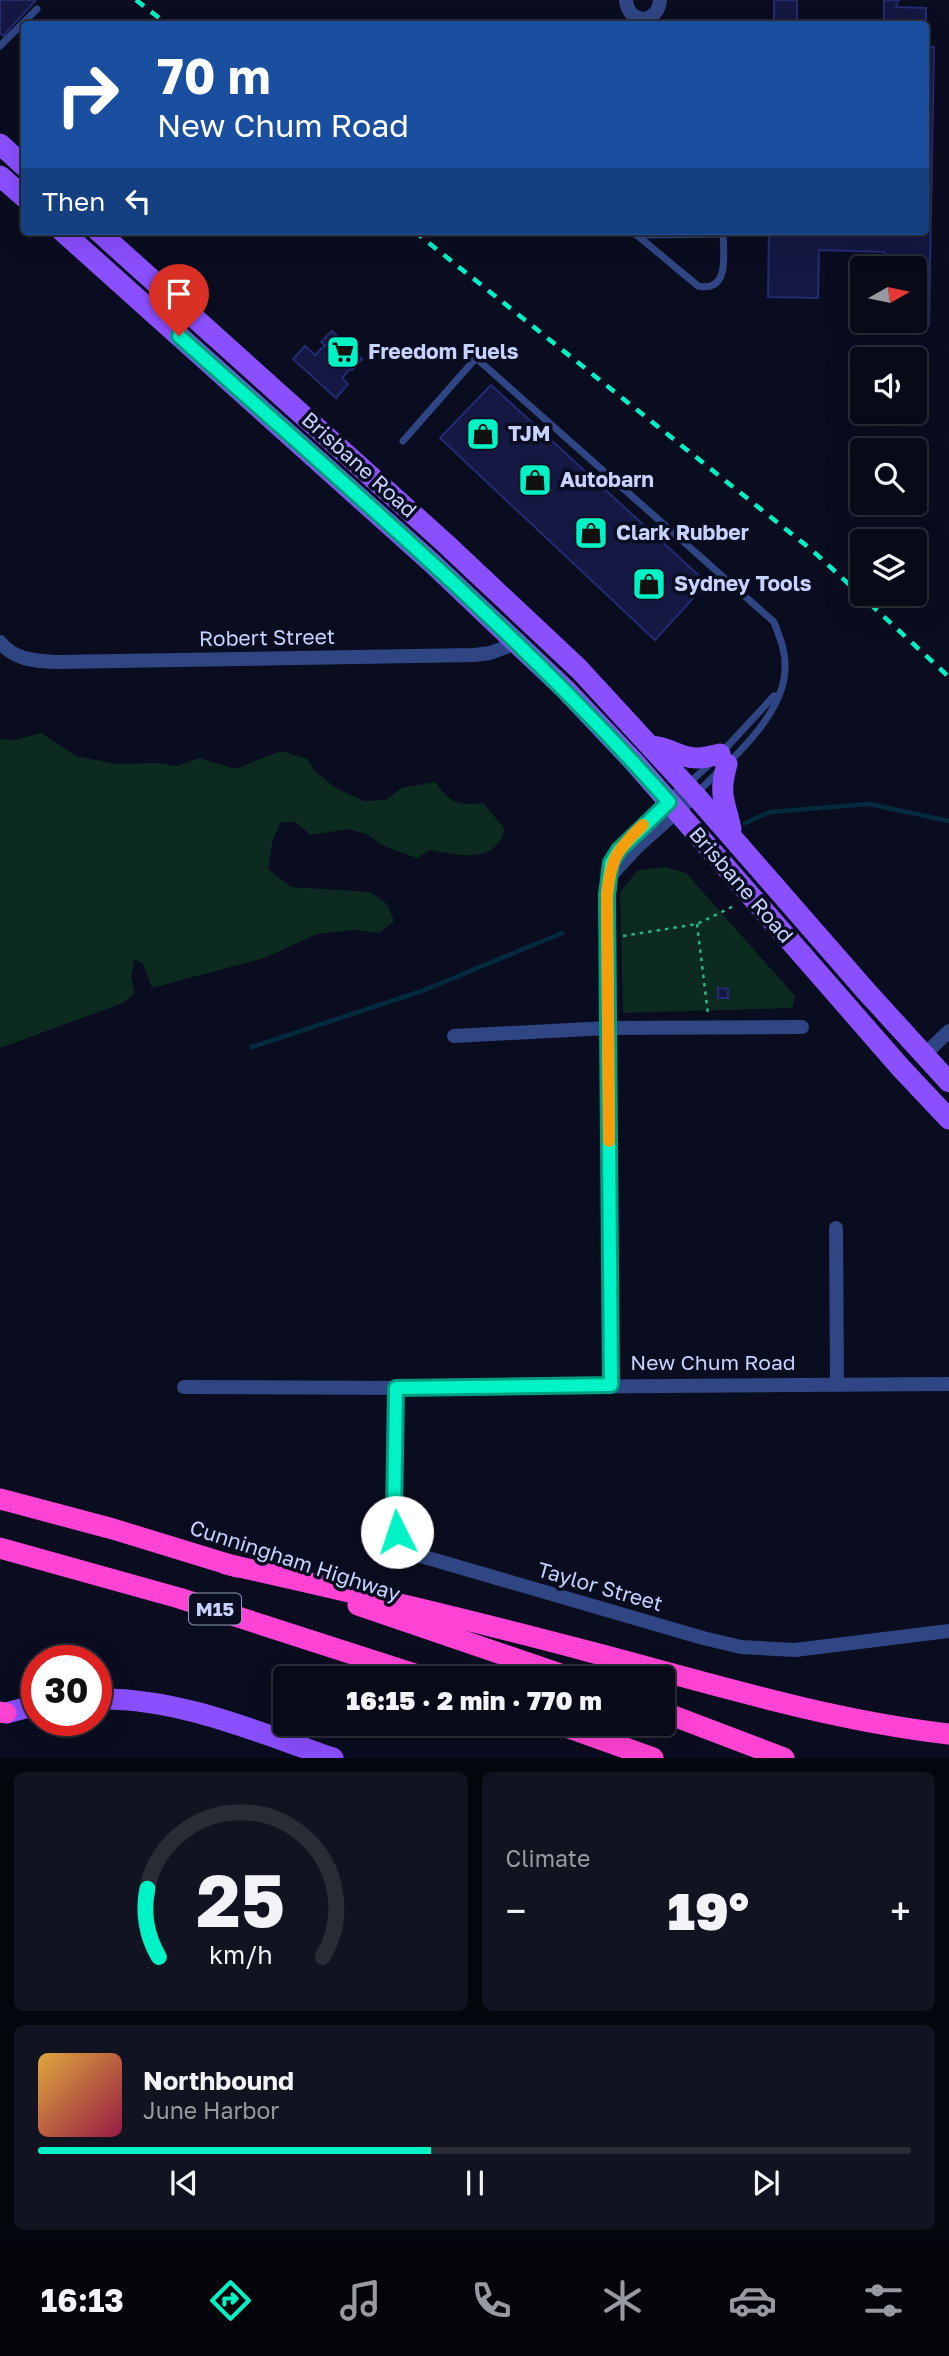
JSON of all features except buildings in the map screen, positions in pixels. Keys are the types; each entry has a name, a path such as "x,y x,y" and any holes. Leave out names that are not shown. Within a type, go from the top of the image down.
{"highway":[{"name":"Cunningham Highway","path":"0,1499 113,1530 339,1599 537,1666"},
{"name":"M15","path":"0,1548 179,1598 390,1666"},
{"path":"226,1564 389,1600 812,1709 887,1725 949,1734"},
{"path":"675,1717 784,1758"},
{"path":"592,1736 653,1758"}],"main road":[{"path":"0,144 21,163"},
{"path":"0,176 21,194"},
{"name":"Brisbane Road","path":"66,235 433,564 575,700 673,807 900,1068 949,1119"},
{"name":"Brisbane Road","path":"101,235 521,612 589,679 691,790 949,1082"},
{"path":"651,746 666,747 685,756 723,759 723,804 733,838"},
{"path":"112,1700 141,1701 188,1711 333,1758"},
{"path":"2,1714 21,1709"}],"street":[{"path":"626,0 629,11 641,21"},
{"path":"644,21 657,12 660,0"},
{"name":"Robert Street","path":"0,642 16,656 34,661 56,662 484,655 517,643"},
{"path":"611,1385 607,895 610,877 691,790"},
{"path":"454,1036 608,1028 802,1027"},
{"path":"924,1055 949,1031"},
{"path":"836,1228 836,1384"},
{"name":"New Chum Road","path":"184,1387 949,1384"},
{"name":"Taylor Street","path":"396,1388 394,1517 403,1546 414,1554 741,1647 794,1650 949,1631"}],"lane":[{"path":"25,21 37,9"},
{"path":"0,46 21,25"},
{"path":"637,235 698,286 706,288 718,282 723,275 723,235"},
{"path":"403,441 476,358 774,622 783,645 786,667 782,687 762,726 691,790"},
{"path":"691,790 723,759 782,687"}],"path":[{"path":"608,937 697,924 734,906"},
{"path":"697,924 709,1007 708,1020"}],"green space":[{"path":"41,733 76,756 116,764 157,763 177,766 199,758 235,769 281,751 307,759 315,771 337,789 365,801 386,800 401,788 435,782 450,799 467,804 483,803 505,829 500,840 485,853 464,855 430,850 417,858 386,847 366,834 348,829 311,835 295,822 281,822 273,839 268,869 291,887 370,892 387,904 394,921 379,933 355,930 317,934 264,958 152,988 143,964 135,959 131,977 135,993 123,1003 0,1048 0,739 15,740"},
{"path":"666,867 686,873 795,996 792,1008 623,1013 620,892 638,870"}],"waterway":[{"path":"745,823 770,812 869,804 949,821"},
{"path":"252,1047 422,991 562,933"}],"railway":[{"path":"136,0 163,21"},
{"path":"419,235 813,551 949,677"}],"slow traffic":[{"path":"609,1141 607,895 611,863 619,850 643,825"}],"place":[{"name":"Freedom Fuels","path":"343,352"},
{"name":"TJM","path":"483,434"},
{"name":"Autobarn","path":"535,480"},
{"name":"Clark Rubber","path":"591,533"},
{"name":"Sydney Tools","path":"649,584"}],"route":[{"path":"179,336 517,643 566,690 669,802 619,850 611,863 607,895 611,1385 396,1388 394,1517 397,1532"}]}
